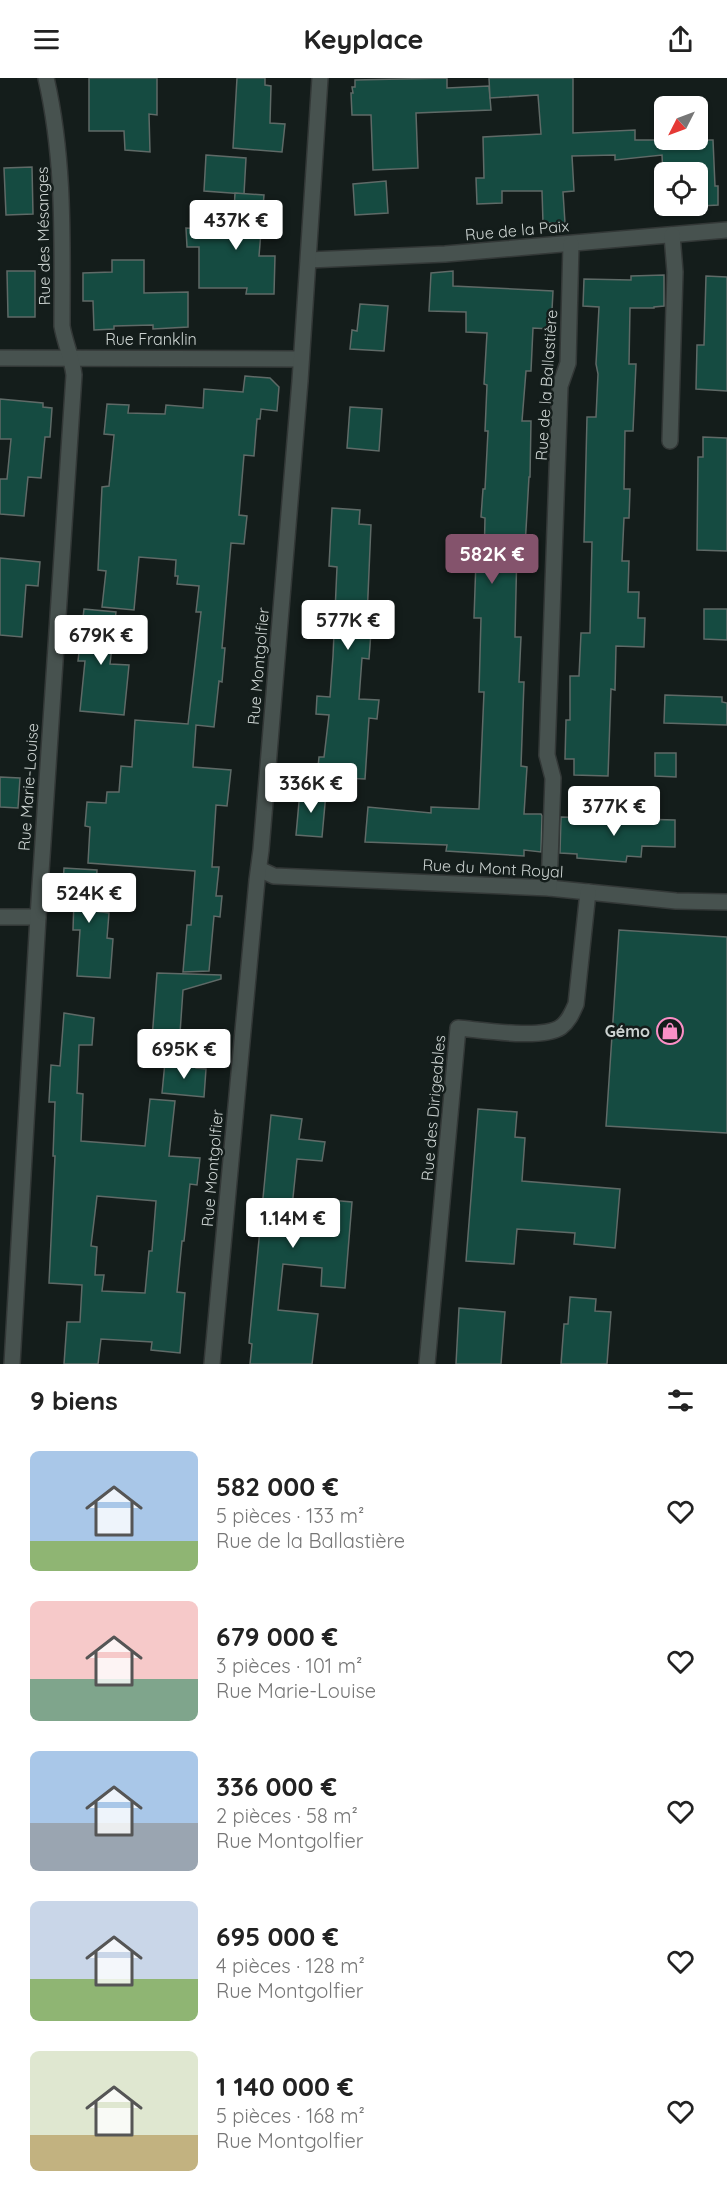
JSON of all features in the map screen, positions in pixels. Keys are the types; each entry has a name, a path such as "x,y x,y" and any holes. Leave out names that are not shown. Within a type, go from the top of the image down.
{"street":[{"name":"Rue des Mésanges","path":"46,78 54,110 63,194 62,326 66,345 72,357"},
{"name":"Rue Montgolfier","path":"212,1364 259,869 302,359 320,78"},
{"name":"Rue de la Paix","path":"309,260 445,254 727,230"},
{"path":"670,441 675,272 672,235"},
{"name":"Rue de la Ballastière","path":"549,888 553,778 547,755 560,386 568,363 571,244"},
{"name":"Rue Marie-Louise","path":"12,1364 38,916 74,375 72,357"},
{"name":"Rue Franklin","path":"0,358 302,359"},
{"name":"Rue du Mont Royal","path":"259,869 274,876 549,888 676,901 727,902"},
{"name":"Rue des Dirigeables","path":"428,1364 458,1028 534,1034 549,1033 560,1028 571,1018 576,1004 588,892"},
{"path":"0,917 38,916"}],"building":[{"path":"89,78 157,78 157,115 149,114 150,152 125,150 124,131 89,131"},
{"path":"237,78 265,78 265,85 271,86 270,123 285,124 282,152 233,148"},
{"path":"447,78 447,88 489,86 491,110 416,113 418,168 373,170 371,115 352,115 351,93 353,93 352,87 355,87 355,80"},
{"path":"489,78 573,78 573,133 635,130 635,140 654,140 654,150 708,150 708,140 713,140 718,205 708,206 708,162 662,162 662,155 615,160 615,155 572,156 574,191 563,192 565,223 543,223 542,191 502,191 502,203 477,204 476,178 484,178 483,137 541,134 538,95 490,98"},
{"path":"206,155 246,158 244,194 204,191"},
{"path":"32,167 33,214 6,215 4,168"},
{"path":"386,181 388,213 355,215 353,184"},
{"path":"235,193 264,195 259,256 275,256 274,294 246,294 247,288 199,288 199,247 187,247 186,228 233,231"},
{"path":"112,260 144,260 144,293 188,292 188,327 153,329 153,325 114,326 114,329 94,330 93,301 83,301 83,273 112,272"},
{"path":"7,271 35,271 35,317 8,317"},
{"path":"453,271 453,286 553,291 551,329 533,328 531,371 526,371 522,421 531,421 525,547 517,546 515,637 521,637 519,682 524,682 521,766 527,767 524,814 541,814 542,816 541,852 524,850 524,856 446,851 447,845 365,842 368,807 431,813 431,807 479,809 484,692 479,692 481,618 474,618 476,560 484,561 485,518 481,517 488,431 485,431 487,385 484,384 487,333 466,332 466,312 429,311 431,273"},
{"path":"664,275 664,306 630,308 629,364 636,364 633,431 625,431 624,489 630,489 629,518 624,518 622,561 629,561 628,592 639,592 638,618 645,618 644,647 616,646 615,690 611,689 608,776 574,775 574,759 565,759 566,720 570,720 570,676 579,676 581,633 590,633 592,542 584,542 587,417 596,417 598,374 596,364 599,307 583,306 584,279 631,280 631,276"},
{"path":"706,276 727,277 727,391 696,389 697,345 704,345"},
{"path":"360,304 388,306 384,351 350,349 352,330 357,331"},
{"path":"245,376 270,378 279,387 277,411 261,409 260,419 257,419 254,456 244,455 239,515 247,516 244,544 231,543 222,648 225,648 222,682 219,681 214,727 196,725 193,767 231,770 227,806 216,805 212,867 219,867 216,896 222,896 220,917 214,916 209,971 183,972 187,925 191,925 195,871 88,863 90,827 85,826 87,802 106,803 107,792 119,792 121,766 132,767 135,720 188,724 201,612 196,612 199,586 177,584 176,560 139,557 134,610 102,607 106,571 98,570 102,487 109,486 114,435 104,434 107,404 129,405 128,413 165,414 166,405 203,408 204,389 243,392"},
{"path":"0,399 43,403 43,407 52,408 50,437 45,437 41,478 28,477 24,516 0,514 0,479 7,479 11,439 0,439"},
{"path":"350,407 382,409 379,451 347,448"},
{"path":"703,437 727,438 727,551 697,550 698,457 703,457"},
{"path":"332,508 360,510 359,524 371,525 367,618 372,618 369,659 362,658 359,699 379,700 377,719 369,718 365,779 317,777 319,757 324,757 329,715 316,714 317,696 330,697 333,656 337,567 329,566"},
{"path":"0,558 40,562 38,586 26,585 22,637 0,635"},
{"path":"84,609 116,612 110,664 129,665 124,715 80,711 85,661 78,661"},
{"path":"704,609 727,609 727,640 704,639"},
{"path":"665,695 722,697 722,702 727,703 727,725 664,723"},
{"path":"655,753 676,753 676,777 655,776"},
{"path":"0,777 20,778 18,808 0,807"},
{"path":"300,791 326,793 322,837 296,835"},
{"path":"561,817 675,820 675,847 642,846 641,857 627,856 626,862 577,858 577,854 560,853"},
{"path":"64,868 97,870 95,911 109,913 107,938 113,939 110,978 77,976 80,930 73,930 74,900 62,899"},
{"name":"Gémo","path":"619,930 727,937 727,1133 606,1126"},
{"path":"157,973 221,975 221,979 183,990 178,1062 159,1060 160,1040 152,1039"},
{"path":"64,1013 94,1018 92,1045 79,1045 77,1093 83,1094 81,1141 145,1146 150,1099 175,1101 169,1156 200,1158 197,1185 190,1184 184,1241 182,1241 177,1292 185,1293 180,1353 151,1350 152,1342 101,1339 98,1364 64,1364 67,1322 80,1322 82,1285 49,1283 55,1102 49,1102 51,1065 60,1066","holes":["97,1196 156,1201 152,1251 149,1251 145,1293 102,1291 104,1275 95,1275 97,1247 91,1246"]},
{"path":"165,1062 196,1064 196,1068 206,1069 204,1097 162,1093"},
{"path":"478,1109 517,1112 515,1137 525,1138 522,1181 620,1189 615,1248 574,1244 575,1233 517,1229 514,1264 466,1261"},
{"path":"271,1115 302,1119 299,1139 325,1142 322,1161 297,1159 292,1207 329,1211 330,1200 352,1202 345,1288 321,1286 322,1268 283,1264 278,1310 318,1314 312,1364 250,1364 252,1344 249,1343"},
{"path":"570,1297 596,1299 595,1311 611,1312 607,1364 561,1364 564,1324 568,1324"},
{"path":"459,1308 505,1312 501,1364 456,1364"}],"place":[{"name":"Gémo","path":"670,1031"}]}
